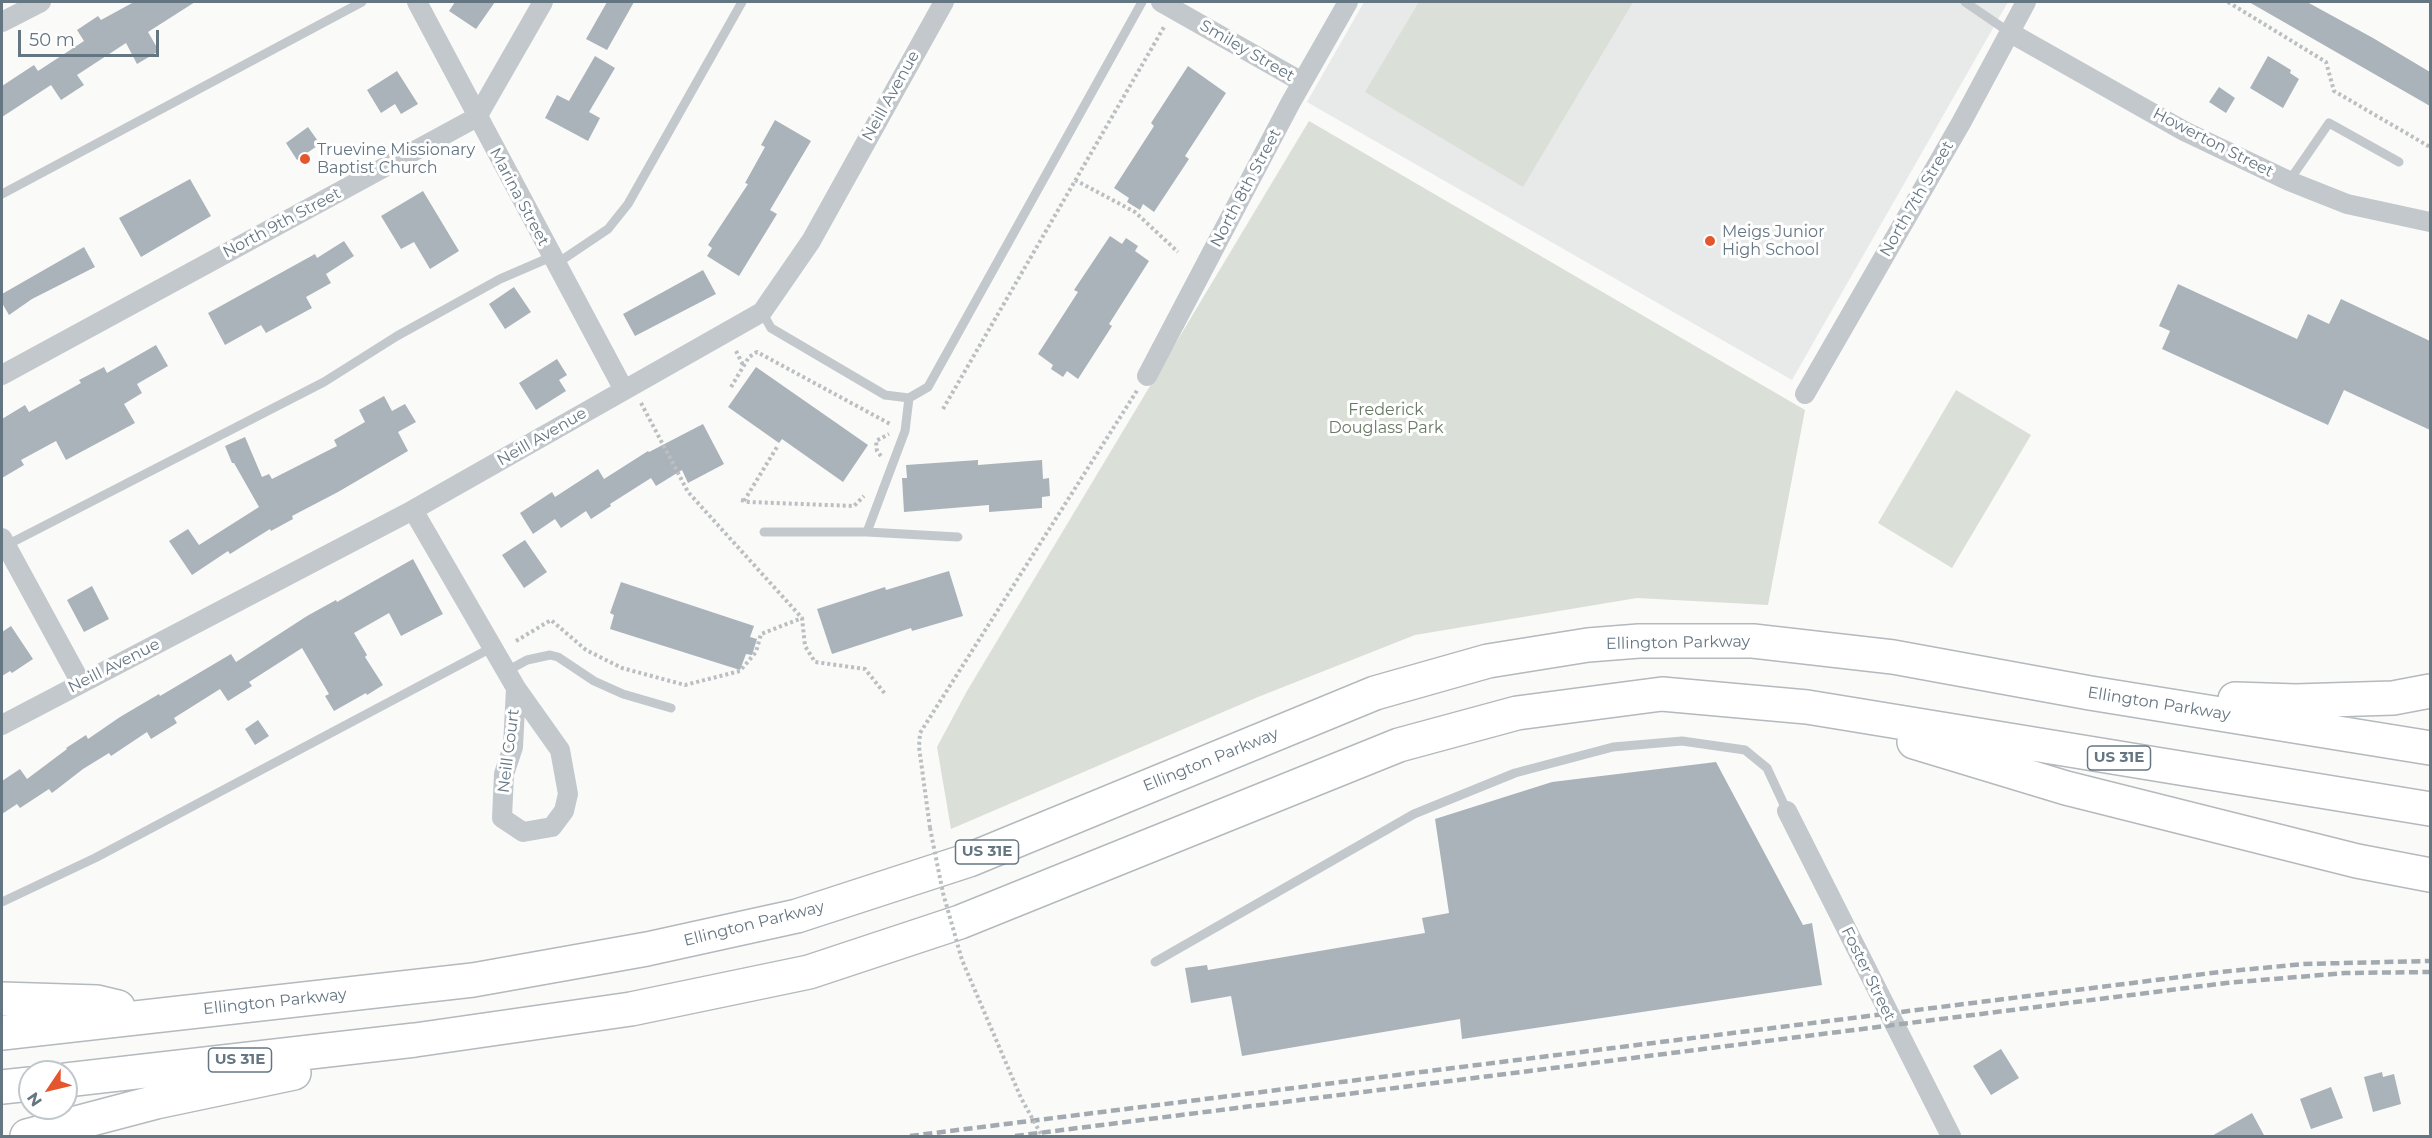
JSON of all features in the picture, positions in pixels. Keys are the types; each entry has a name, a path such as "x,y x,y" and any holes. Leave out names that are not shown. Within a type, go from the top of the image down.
{"highway":[{"name":"Ellington Parkway","path":"2,1034 473,981 647,949 797,916 969,860 1375,693 1488,661 1588,645 1639,641 1753,641 1893,657 2090,693 2430,748"},
{"path":"2090,693 2296,701 2393,698 2430,691"},
{"name":"US 31E","path":"78,1079 415,1040 631,1009 809,972 960,922 1399,745 1517,713 1662,694 1806,707 2430,809"},
{"path":"1806,707 2066,788 2357,861 2430,875"},
{"path":"2,999 97,1002 158,1015"},
{"path":"27,1137 156,1102 357,1060 415,1040"},
{"path":"2,1087 18,1085"}],"street":[{"path":"2,22 40,2"},
{"name":"Marina Street","path":"417,2 624,390"},
{"path":"477,117 543,2"},
{"name":"Neill Avenue","path":"2,725 413,510 762,312 811,241 944,2"},
{"name":"Smiley Street","path":"1161,2 1184,7 1302,82"},
{"name":"North 8th Street","path":"1147,376 1302,82 1348,2"},
{"name":"North 7th Street","path":"1805,394 1961,123 2026,2"},
{"name":"Howerton Street","path":"2009,32 2184,131 2289,182 2347,204 2430,222"},
{"name":"North 9th Street","path":"2,375 477,117"},
{"name":"Neill Court","path":"413,510 512,679 560,750 568,794 564,811 552,827 523,832 502,818 504,774 513,747 512,679"},
{"path":"3,544 81,683"},
{"name":"Foster Street","path":"1787,811 1951,1137"}],"lane":[{"path":"2,194 362,2"},
{"path":"3,544 314,387 398,336 500,279 554,261 608,229 628,204 742,2"},
{"path":"762,312 771,328 885,395 909,398 928,387 1142,2"},
{"path":"1965,2 2009,32"},
{"path":"2289,182 2329,123 2399,162"},
{"path":"867,532 905,431 909,398"},
{"path":"764,532 867,532 958,537"},
{"path":"2,902 95,858 493,647"},
{"path":"512,679 527,660 550,655 558,657 594,681 623,694 671,708"},
{"path":"1155,962 1414,814 1515,773 1613,747 1682,741 1745,750 1767,768 1787,811"}],"path":[{"path":"2228,2 2326,62 2334,91 2430,147"},
{"path":"944,409 1164,27"},
{"path":"1076,180 1135,212 1178,252"},
{"path":"736,351 744,366"},
{"path":"731,387 749,357 757,352 893,425 888,434 876,441 877,451 881,456 877,467"},
{"path":"1042,1137 1021,1098 962,960 943,893 930,828 919,747 920,733 1147,376"},
{"path":"641,403 688,492 802,618 805,646 815,662 865,669 886,695"},
{"path":"777,447 742,501 854,506 863,499 867,488"},
{"path":"516,641 551,620 586,650 622,668 686,685 740,671 756,652 761,634 802,618"}],"shaded area":[{"name":"Meigs Junior High School","path":"1364,2 2008,2 1792,380 1307,102"}],"green space":[{"path":"1419,2 1633,2 1523,187 1365,92"},
{"name":"Frederick Douglass Park","path":"1309,121 1805,410 1768,605 1637,598 1415,635 1258,697 951,829 937,747 967,691"},
{"path":"1956,390 2031,435 1952,568 1878,523"}],"building":[{"path":"134,2 195,2 148,32 159,51 137,64 126,43 77,75 84,85 61,100 51,85 2,117 2,86 34,65 38,71 84,41 77,30 98,16 101,20"},
{"path":"455,2 495,2 476,29 449,11"},
{"path":"607,2 634,2 607,50 586,39"},
{"path":"2249,2 2307,2 2373,38 2430,72 2430,106"},
{"path":"595,56 615,68 589,112 600,118 588,141 545,118 557,95 569,101"},
{"path":"2268,56 2291,70 2290,73 2299,79 2283,108 2250,88"},
{"path":"1188,66 1226,93 1185,156 1189,159 1154,212 1143,204 1140,210 1127,202 1129,198 1114,188 1154,126 1151,123"},
{"path":"397,71 418,104 401,114 395,104 381,113 367,90"},
{"path":"2219,87 2235,98 2226,113 2209,102"},
{"path":"775,120 811,141 770,210 777,214 739,276 707,256 712,248 708,245 748,184 745,183 765,147 761,145"},
{"path":"308,127 320,144 297,160 286,143"},
{"path":"190,179 211,216 141,257 119,218"},
{"path":"423,191 459,251 430,269 414,242 401,249 381,216"},
{"path":"1110,236 1122,244 1126,238 1138,246 1135,251 1149,261 1109,324 1112,326 1078,379 1067,371 1063,377 1051,369 1053,365 1038,354 1078,292 1074,290"},
{"path":"344,241 354,256 326,274 331,283 306,297 312,308 266,333 261,325 225,345 208,313 315,254 317,258"},
{"path":"84,247 95,267 32,299 9,315 2,303 2,294"},
{"path":"703,270 716,294 635,336 623,314"},
{"path":"2178,284 2297,339 2308,314 2329,324 2341,299 2430,341 2430,430 2344,390 2328,425 2162,349 2170,331 2159,326"},
{"path":"514,287 531,312 505,329 489,304"},
{"path":"156,345 168,366 137,384 142,393 124,404 135,423 66,460 56,441 21,460 24,465 2,478 2,419 25,405 29,412 81,383 79,380 104,367 107,373"},
{"path":"557,359 567,375 559,380 566,391 536,410 519,383"},
{"path":"756,367 868,445 843,482 782,439 779,443 728,407"},
{"path":"384,396 392,411 405,404 416,422 398,432 408,451 292,516 293,519 271,531 270,529 230,554 228,551 192,575 169,541 188,529 199,545 259,507 232,463 225,446 245,437 262,477 269,474 272,479 337,446 334,440 365,422 359,410"},
{"path":"703,424 724,464 688,483 682,470 656,486 651,478 591,519 586,511 561,528 555,519 533,534 520,513 552,492 555,497 598,469 604,479 648,451"},
{"path":"978,460 978,465 1042,460 1043,479 1049,478 1050,496 1042,497 1042,508 989,512 989,505 904,512 902,478 907,478 906,465"},
{"path":"525,540 547,572 524,588 502,555"},
{"path":"413,559 443,614 401,636 389,613 354,633 367,655 365,657 383,685 367,695 366,693 334,711 325,696 329,694 302,648 249,682 252,686 228,701 220,689 174,718 177,723 151,739 147,732 111,756 109,753 83,769 52,793 49,789 20,808 17,804 2,814 2,781 20,769 27,779 86,735 88,739 120,717 231,654 236,662 307,616 336,600 337,602"},
{"path":"949,571 963,616 912,631 911,628 832,654 817,609 885,587 886,590"},
{"path":"621,582 754,626 750,637 757,639 752,655 746,654 740,670 610,629 614,615 610,613"},
{"path":"92,586 109,619 84,632 67,600"},
{"path":"11,626 33,659 12,673 10,671 2,676 2,632"},
{"path":"258,720 269,736 255,745 245,729"},
{"path":"1716,762 1803,925 1812,923 1822,985 1462,1039 1460,1019 1242,1056 1231,996 1191,1003 1185,968 1207,965 1208,970 1425,933 1422,918 1449,913 1435,819 1552,782"},
{"path":"2001,1049 2019,1078 1991,1095 1973,1066"},
{"path":"2382,1072 2383,1077 2394,1074 2401,1104 2373,1112 2364,1077"},
{"path":"2331,1087 2343,1118 2311,1129 2300,1099"},
{"path":"2252,1113 2265,1137 2210,1137"}],"railway":[{"path":"910,1136 2220,972 2304,964 2430,961"},
{"path":"1015,1136 2226,983 2345,973 2430,972"}],"place":[{"name":"Truevine Missionary Baptist Church","path":"305,159"},
{"name":"Meigs Junior High School","path":"1710,241"}]}
